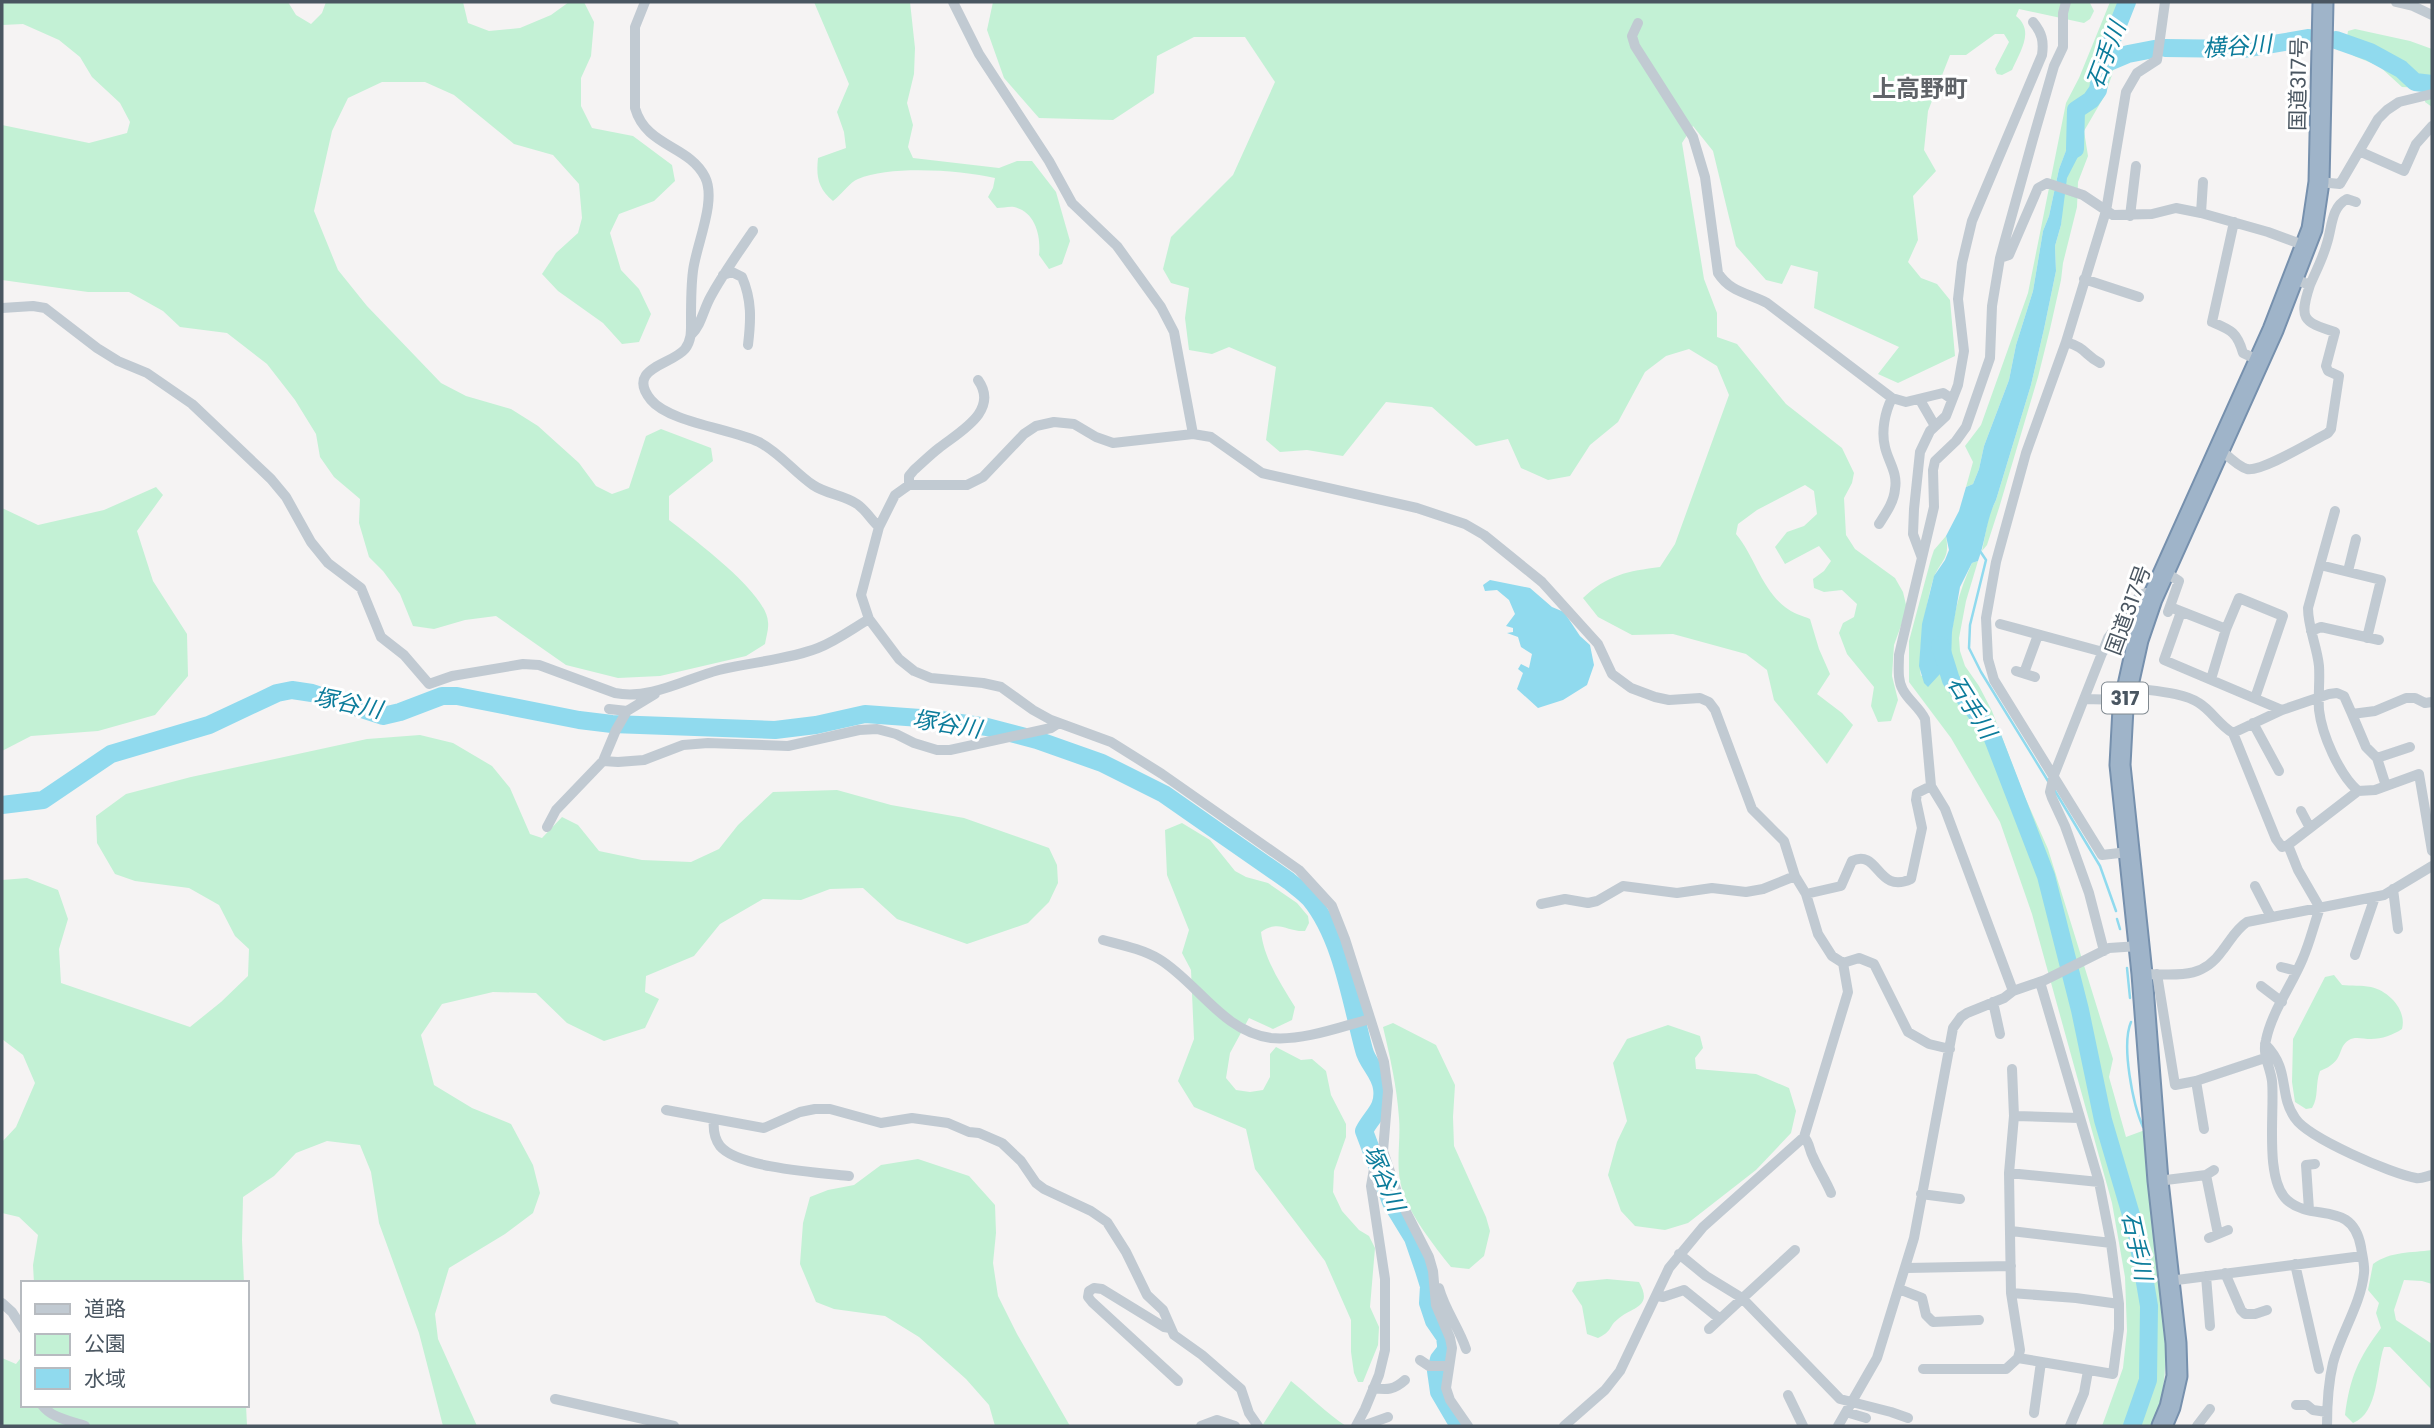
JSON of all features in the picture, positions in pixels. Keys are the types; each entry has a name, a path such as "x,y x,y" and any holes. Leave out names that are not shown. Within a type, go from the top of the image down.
{"highway":[{"name":"国道317号","path":"2162,1426 2170,1407 2177,1376 2176,1343 2158,1181 2150,974 2139,946 2120,765 2126,693 2138,640 2154,594 2260,361 2302,282 2319,182 2320,3"}],"street":[{"path":"645,2 635,27 635,108 638,118 652,135 699,168 707,179 709,198 693,270 691,335"},
{"path":"953,2 979,54 1049,161 1072,204 1117,246 1168,318 1174,332 1193,434"},
{"path":"2013,991 1945,809 1931,786 1925,719 1921,710 1903,690 1899,671 1901,641 1907,626 1934,507 1935,461 1966,427 1990,358 1992,306 2000,258 2047,91 2063,47 2063,13 2066,2"},
{"path":"2128,852 2102,855 1994,680 1988,659 1986,618 1996,562 2026,453 2066,342 2105,211 2126,92 2137,73 2157,60 2165,2"},
{"path":"2396,2 2432,15"},
{"path":"1923,560 1913,534 1920,452 1935,426 1946,416 1958,385 1964,351 1958,299 1962,263 1972,221 2042,55 2044,42 2033,22"},
{"path":"1638,23 1632,36 1635,46 1693,138 1700,159 1718,273 1725,283 1736,291 1767,303 1892,398 1906,402 1943,393 1952,399"},
{"path":"2319,182 2340,184 2378,119 2387,110 2399,102 2432,94"},
{"path":"2361,152 2404,171 2416,144 2432,126"},
{"path":"2130,216 2136,166"},
{"path":"2201,213 2203,182"},
{"path":"2000,258 2009,255 2038,188 2047,183 2083,195 2113,215 2152,214 2176,208 2234,222 2306,246"},
{"path":"2220,449 2243,468 2252,470 2285,457 2331,429 2339,376 2329,371 2326,366 2335,332 2316,326 2303,315 2302,282 2328,242 2339,204 2347,199 2356,202"},
{"path":"2234,222 2212,322 2230,330 2238,337 2244,353 2260,361"},
{"path":"753,231 723,275 699,326 683,352 649,370 644,380 644,388 658,407 766,446 814,486 856,503 879,527"},
{"path":"723,275 732,272 742,277 749,293 751,318 748,345"},
{"path":"2084,279 2139,297"},
{"path":"2,308 45,308 97,348 118,361 147,373 192,404 271,479 286,497 311,542 328,563 361,588 381,637 404,655 429,684 452,676 523,664 540,665 627,695 659,689 716,671 816,649 869,619"},
{"path":"2066,342 2081,346 2100,363"},
{"path":"909,485 907,480 914,470 978,417 984,402 984,388 978,380"},
{"path":"1879,524 1890,506 1895,490 1896,478 1883,435 1885,417 1892,398"},
{"path":"1920,400 1935,426"},
{"path":"1356,1426 1383,1362 1386,1326 1383,1259 1371,1200 1371,1186 1374,1170 1382,1154 1388,1099 1387,1077 1345,939 1332,906 1299,870 1111,742 1032,710 1014,695 993,684 931,678 914,671 899,659 869,619 861,595 879,527 895,495 909,485 967,485 983,477 1024,434 1036,426 1054,422 1074,424 1112,443 1193,434 1210,437 1262,473 1417,508 1465,524 1484,535 1527,569 1598,644 1612,674 1631,688 1655,697 1700,698 1709,702 1716,710 1752,809 1784,841 1824,947 1832,957 1843,963 1859,958 1874,964 1908,1032 1929,1044 1950,1049"},
{"path":"2335,511 2308,608 2308,621 2319,667 2323,729 2342,774 2358,791"},
{"path":"2348,571 2356,539"},
{"path":"2320,565 2381,580 2367,638"},
{"path":"2165,572 2179,581 2169,611 2181,612 2226,629"},
{"path":"2104,951 2089,893 2050,792 2054,775 2108,638 2140,595 2154,594"},
{"path":"2211,679 2226,629 2239,598 2283,616 2255,698"},
{"path":"2181,612 2164,660 2281,710"},
{"path":"2000,624 2103,652"},
{"path":"2311,631 2321,627 2379,640"},
{"path":"2025,674 2038,635"},
{"path":"547,827 556,810 603,761 621,720 659,689"},
{"path":"2084,699 2126,693 2180,695 2198,702 2225,729 2233,733 2276,839 2282,847 2358,791 2375,790 2419,774 2432,851"},
{"path":"2233,733 2281,710 2337,693 2344,696 2366,747 2376,758 2386,786"},
{"path":"2352,714 2375,711 2406,698 2432,702"},
{"path":"609,709 621,720"},
{"path":"603,761 644,760 683,745 708,743 788,746 859,730 877,729 937,750 950,750 1051,728 1059,723"},
{"path":"2253,723 2279,771"},
{"path":"2376,758 2410,747"},
{"path":"1806,894 1841,886 1852,861 1858,858 1865,859 1891,883 1900,884 1911,879 1922,828 1917,793 1931,786"},
{"path":"2301,811 2310,828"},
{"path":"2288,845 2298,870 2320,908"},
{"path":"2265,1058 2196,1081 2175,1085 2150,974 2185,974 2204,970 2214,963 2239,927 2247,922 2375,897 2432,866"},
{"path":"1541,904 1565,899 1588,903 1597,901 1623,886 1654,891 1677,892 1712,888 1746,892 1763,889 1796,876"},
{"path":"2255,886 2270,917"},
{"path":"2393,889 2398,929"},
{"path":"2355,955 2375,897"},
{"path":"2320,908 2297,971 2274,1015 2265,1044 2265,1058 2269,1063 2272,1082 2273,1156 2283,1196 2291,1203 2309,1210 2345,1218 2355,1228 2365,1271 2333,1362 2327,1391 2327,1426"},
{"path":"1103,940 1139,949 1158,959 1236,1025 1252,1033 1271,1038 1290,1038 1368,1019"},
{"path":"1838,1426 1877,1358 1906,1268 1953,1028 1961,1017 2013,991 2043,981 2104,951 2139,946"},
{"path":"1564,1426 1605,1390 1620,1371 1669,1268 1679,1254 1703,1227 1804,1137 1848,992 1843,963"},
{"path":"2281,967 2297,971"},
{"path":"2018,1358 2109,1375 2114,1372 2119,1329 2119,1304 2111,1243 2099,1182 2078,1118 2043,981"},
{"path":"2261,986 2282,1002"},
{"path":"1993,1002 2000,1034"},
{"path":"2265,1044 2278,1062 2295,1119 2312,1133 2364,1160 2418,1179 2432,1175"},
{"path":"1923,1369 2006,1368 2018,1358 2020,1350 2011,1293 2008,1173 2014,1116 2012,1069"},
{"path":"2196,1081 2204,1129"},
{"path":"666,1110 764,1128 800,1112 830,1109 881,1123 912,1118 948,1123 1002,1143 1021,1161 1036,1183 1107,1222 1126,1252 1147,1295 1163,1310 1170,1328 1180,1340 1202,1355 1241,1390 1249,1413 1258,1426"},
{"path":"2014,1116 2078,1118"},
{"path":"715,1119 715,1134 721,1147 745,1160 775,1167 849,1176"},
{"path":"1804,1137 1831,1193"},
{"path":"1382,1154 1399,1198 1418,1232 1444,1304 1466,1349"},
{"path":"2309,1210 2306,1164 2315,1164"},
{"path":"2158,1181 2210,1172 2218,1234"},
{"path":"2008,1173 2099,1182"},
{"path":"1921,1194 1960,1199"},
{"path":"2011,1231 2111,1243"},
{"path":"1709,1329 1796,1250"},
{"path":"1679,1254 1706,1276 1742,1298 1840,1399 1866,1418"},
{"path":"2169,1281 2362,1256"},
{"path":"2295,1264 2319,1369"},
{"path":"1906,1268 2011,1266"},
{"path":"1433,1271 1436,1306 1451,1338 1452,1348 1441,1366 1450,1400 1468,1426"},
{"path":"2225,1273 2245,1314 2267,1310"},
{"path":"2206,1276 2210,1326"},
{"path":"1170,1328 1164,1327 1102,1289 1094,1288 1089,1291 1088,1297 1092,1302 1178,1381"},
{"path":"1899,1289 1922,1298 1926,1315 1933,1322 1979,1320"},
{"path":"1657,1296 1663,1297 1684,1290 1720,1319"},
{"path":"2011,1293 2119,1304"},
{"path":"2,1303 21,1326"},
{"path":"1420,1360 1441,1366"},
{"path":"2034,1413 2041,1362"},
{"path":"2070,1426 2084,1393 2088,1371"},
{"path":"1374,1388 1388,1390 1398,1387 1405,1380"},
{"path":"1788,1395 1803,1426"},
{"path":"555,1399 674,1426"},
{"path":"2296,1405 2307,1405 2313,1410 2327,1412"},
{"path":"44,1407 54,1416 85,1426"},
{"path":"1849,1407 1897,1413 1908,1418"},
{"path":"2197,1426 2210,1409"},
{"path":"1363,1426 1388,1417"},
{"path":"1201,1426 1217,1420 1235,1426"}],"green space":[{"path":"2,2 288,2 296,15 311,24 322,13 326,2 463,2 468,23 489,31 520,28 551,15 569,2 584,2 594,22 591,56 581,78 581,106 592,128 633,136 672,165 675,181 654,201 619,214 610,233 621,270 639,289 651,314 639,342 622,344 603,323 558,291 542,274 556,253 578,233 582,218 579,184 553,155 514,144 454,95 425,82 382,82 348,98 332,131 314,211 338,270 367,306 441,383 466,396 511,409 538,426 579,463 596,486 612,494 629,488 646,436 661,429 711,448 713,461 669,496 669,520 727,567 755,596 768,622 765,644 746,656 660,676 618,678 566,665 496,616 465,620 434,629 413,626 400,594 369,557 359,523 360,499 334,477 320,457 316,434 295,400 267,364 227,333 180,327 163,311 129,292 88,292 2,280 2,125 89,143 127,133 130,122 120,103 92,77 80,57 59,40 23,24 2,25"},
{"path":"814,2 910,2 915,48 914,74 907,103 913,125 908,147 913,158 999,168 1017,161 1032,161 1056,192 1070,241 1062,264 1049,269 1039,255 1036,226 1027,214 1014,207 997,208 988,197 995,178 945,171 906,170 872,175 855,181 833,201 828,196 819,182 818,158 846,148 837,112 849,84"},
{"path":"993,2 2090,3 2094,11 2084,23 2019,9 2016,16 2025,28 2024,42 2012,70 2002,75 1997,74 1995,69 2009,42 2004,34 1995,34 1966,55 1950,55 1928,111 1924,150 1936,171 1913,196 1918,240 1908,262 1921,278 1937,284 1950,300 1955,356 1898,383 1878,374 1899,347 1814,308 1818,272 1791,265 1782,284 1766,280 1736,246 1713,151 1693,126 1682,143 1704,279 1717,313 1717,337 1737,344 1786,404 1842,448 1854,473 1844,498 1846,535 1855,549 1895,578 1903,592 1907,609 1894,645 1892,676 1898,700 1891,721 1878,722 1871,706 1874,687 1847,654 1839,633 1843,623 1854,617 1857,604 1842,590 1824,592 1814,588 1813,579 1824,571 1831,561 1819,546 1785,564 1775,547 1787,532 1804,526 1817,514 1814,491 1805,485 1757,510 1738,524 1736,534 1770,591 1785,607 1810,619 1830,674 1817,694 1853,725 1827,764 1774,700 1767,670 1746,654 1673,634 1632,635 1598,617 1583,598 1618,575 1660,567 1675,544 1729,395 1717,366 1689,349 1666,356 1645,372 1618,422 1590,445 1570,476 1548,480 1521,468 1508,439 1476,446 1432,407 1386,402 1343,456 1307,450 1280,452 1266,440 1276,367 1229,347 1212,354 1189,350 1185,318 1189,288 1171,283 1163,269 1171,237 1233,175 1275,82 1245,37 1194,37 1157,56 1154,93 1113,120 1039,118 1004,78 987,30"},
{"path":"2110,2 2133,2 2121,33 2105,95 2084,131 2088,156 2078,182 2077,207 2050,329 1999,508 1987,545 1982,551 1989,515 2031,385 2044,329 2056,271 2055,246 2061,225 2063,195 2075,128 2059,169 2043,231 2033,291 2016,345 2009,380 1973,484 1966,487 1973,462 1965,446 1981,425 2028,293 2066,103"},
{"path":"2355,29 2410,41 2432,49 2432,107 2425,102 2426,91 2422,88 2402,87 2379,66 2354,56 2345,49 2348,31"},
{"path":"156,487 163,495 137,531 153,581 187,634 188,676 155,715 98,731 31,736 2,751 2,508 38,525 104,510"},
{"path":"1946,536 1946,554 1934,577 1926,612 1920,655 1921,676 1951,662 1951,636 1959,599 1972,563 1978,561 1966,601 1959,638 1960,651 1965,666 1992,711 2048,849 2113,1059 2109,1077 2126,1137 2145,1130 2165,1342 2162,1396 2150,1426 2102,1426 2123,1368 2127,1331 2125,1277 2112,1203 2032,914 2000,822 1951,738 1909,682 1909,641 1934,550"},
{"path":"420,735 453,743 492,766 510,788 530,834 542,838 562,817 578,825 599,851 642,860 691,862 719,849 738,825 773,792 837,790 891,805 964,818 1049,848 1057,865 1058,883 1049,902 1028,923 967,944 897,919 863,888 830,889 801,900 763,899 720,924 694,956 646,976 645,992 659,999 645,1028 604,1041 567,1023 536,993 493,992 442,1004 421,1035 434,1085 472,1108 511,1124 533,1165 540,1193 533,1213 505,1234 449,1268 435,1314 438,1339 477,1426 443,1426 419,1333 379,1223 371,1172 360,1145 327,1141 296,1153 274,1176 243,1197 244,1281 34,1281 33,1265 38,1235 19,1217 2,1213 2,1142 16,1127 35,1083 23,1055 2,1039 2,880 27,878 58,890 68,919 59,949 61,983 190,1027 248,976 249,949 235,936 219,905 189,888 135,881 115,874 97,843 96,816 126,794 191,777 367,739"},
{"path":"1182,823 1210,840 1235,871 1268,883 1297,903 1308,916 1309,923 1305,931 1273,926 1261,932 1269,962 1295,1007 1292,1020 1273,1029 1249,1018 1230,1053 1226,1078 1236,1090 1263,1090 1270,1077 1270,1054 1276,1047 1301,1060 1312,1059 1326,1071 1331,1095 1346,1124 1346,1137 1334,1171 1333,1192 1342,1211 1359,1230 1369,1236 1375,1248 1370,1307 1379,1327 1378,1345 1363,1382 1358,1382 1354,1373 1351,1320 1325,1261 1255,1169 1246,1129 1194,1107 1178,1081 1194,1039 1191,970 1182,953 1189,930 1167,875 1165,830"},
{"path":"2334,975 2342,985 2371,987 2390,997 2402,1015 2402,1029 2383,1037 2354,1038 2345,1043 2334,1063 2320,1071 2314,1104 2312,1108 2306,1109 2295,1102 2292,1082 2293,1039 2325,977"},
{"path":"1393,1023 1436,1045 1455,1085 1454,1146 1490,1231 1484,1256 1469,1269 1451,1267 1430,1240 1405,1199 1399,1172 1398,1106 1383,1027"},
{"path":"1668,1025 1700,1036 1703,1048 1695,1058 1696,1069 1756,1074 1789,1088 1796,1111 1791,1133 1756,1170 1688,1223 1665,1230 1635,1226 1621,1211 1608,1175 1617,1142 1627,1121 1613,1063 1627,1039"},
{"path":"918,1159 969,1176 995,1205 993,1263 998,1296 1070,1426 995,1426 989,1405 966,1379 919,1337 885,1316 834,1309 816,1302 800,1264 803,1223 810,1197 854,1185 881,1165"},
{"path":"2432,1250 2432,1284 2404,1280 2394,1310 2396,1320 2432,1344 2432,1390 2390,1347 2384,1347 2368,1410 2353,1423 2345,1415 2353,1379 2366,1349 2381,1328 2376,1313 2379,1303 2368,1290 2373,1264 2394,1255"},
{"path":"1607,1279 1639,1282 1644,1297 1639,1306 1623,1315 1598,1338 1587,1334 1582,1306 1572,1291 1577,1282"},
{"path":"2,1358 16,1364 21,1358 21,1407 246,1407 247,1426 2,1426"},
{"path":"1291,1381 1332,1416 1346,1426 1262,1426"}],"water":[{"path":"2075,127 2082,149 2067,178 2061,225 2055,246 2056,271 2031,385 1978,561 1972,563 1960,587 1952,632 1951,662 1928,687 1924,683 1919,666 1922,624 1934,576 1949,550 1946,536 1959,511 1966,487 1973,484 2009,380 2016,345 2033,291 2043,231 2059,169"},
{"path":"1490,580 1530,588 1552,607 1564,612 1580,636 1590,645 1594,665 1587,685 1563,700 1538,708 1517,689 1523,673 1518,669 1521,664 1529,668 1532,654 1521,647 1518,637 1507,633 1513,632 1513,628 1506,626 1515,614 1509,600 1497,590 1485,591 1483,585"}],"waterway":[{"name":"石手川","path":"2075,149 2076,110 2091,100 2098,90 2102,65 2127,2"},
{"name":"横谷川","path":"2165,48 2243,49 2309,38"},
{"name":"横谷川","path":"2336,40 2370,52 2401,69 2415,82 2432,84"},
{"name":"横谷川","path":"2102,65 2128,54 2154,49"},
{"path":"1980,551 1986,560 1970,625 1969,648 2048,781"},
{"name":"石手川","path":"1940,645 1951,680 1990,731 2046,876 2080,1010 2103,1120 2137,1235 2149,1306 2148,1380 2132,1426"},
{"name":"塚谷川","path":"2,805 43,800 111,754 209,725 277,693 292,690 312,693 383,716 442,696 457,696 612,724 775,730 816,725 865,714 934,719 987,727 1037,740 1102,763 1164,794 1289,881 1308,896 1321,915 1338,951 1366,1055 1382,1088 1380,1107 1364,1131 1391,1202 1413,1238 1424,1270 1429,1286 1428,1303 1434,1321 1445,1337 1446,1345 1436,1371 1439,1392 1459,1426"},
{"path":"2055,791 2100,866 2116,911"},
{"path":"2117,919 2120,929"},
{"path":"2127,968 2130,998"},
{"path":"2131,1022 2128,1032 2128,1060 2143,1127"}],"district":[{"name":"上高野町","path":"1920,88"}]}
